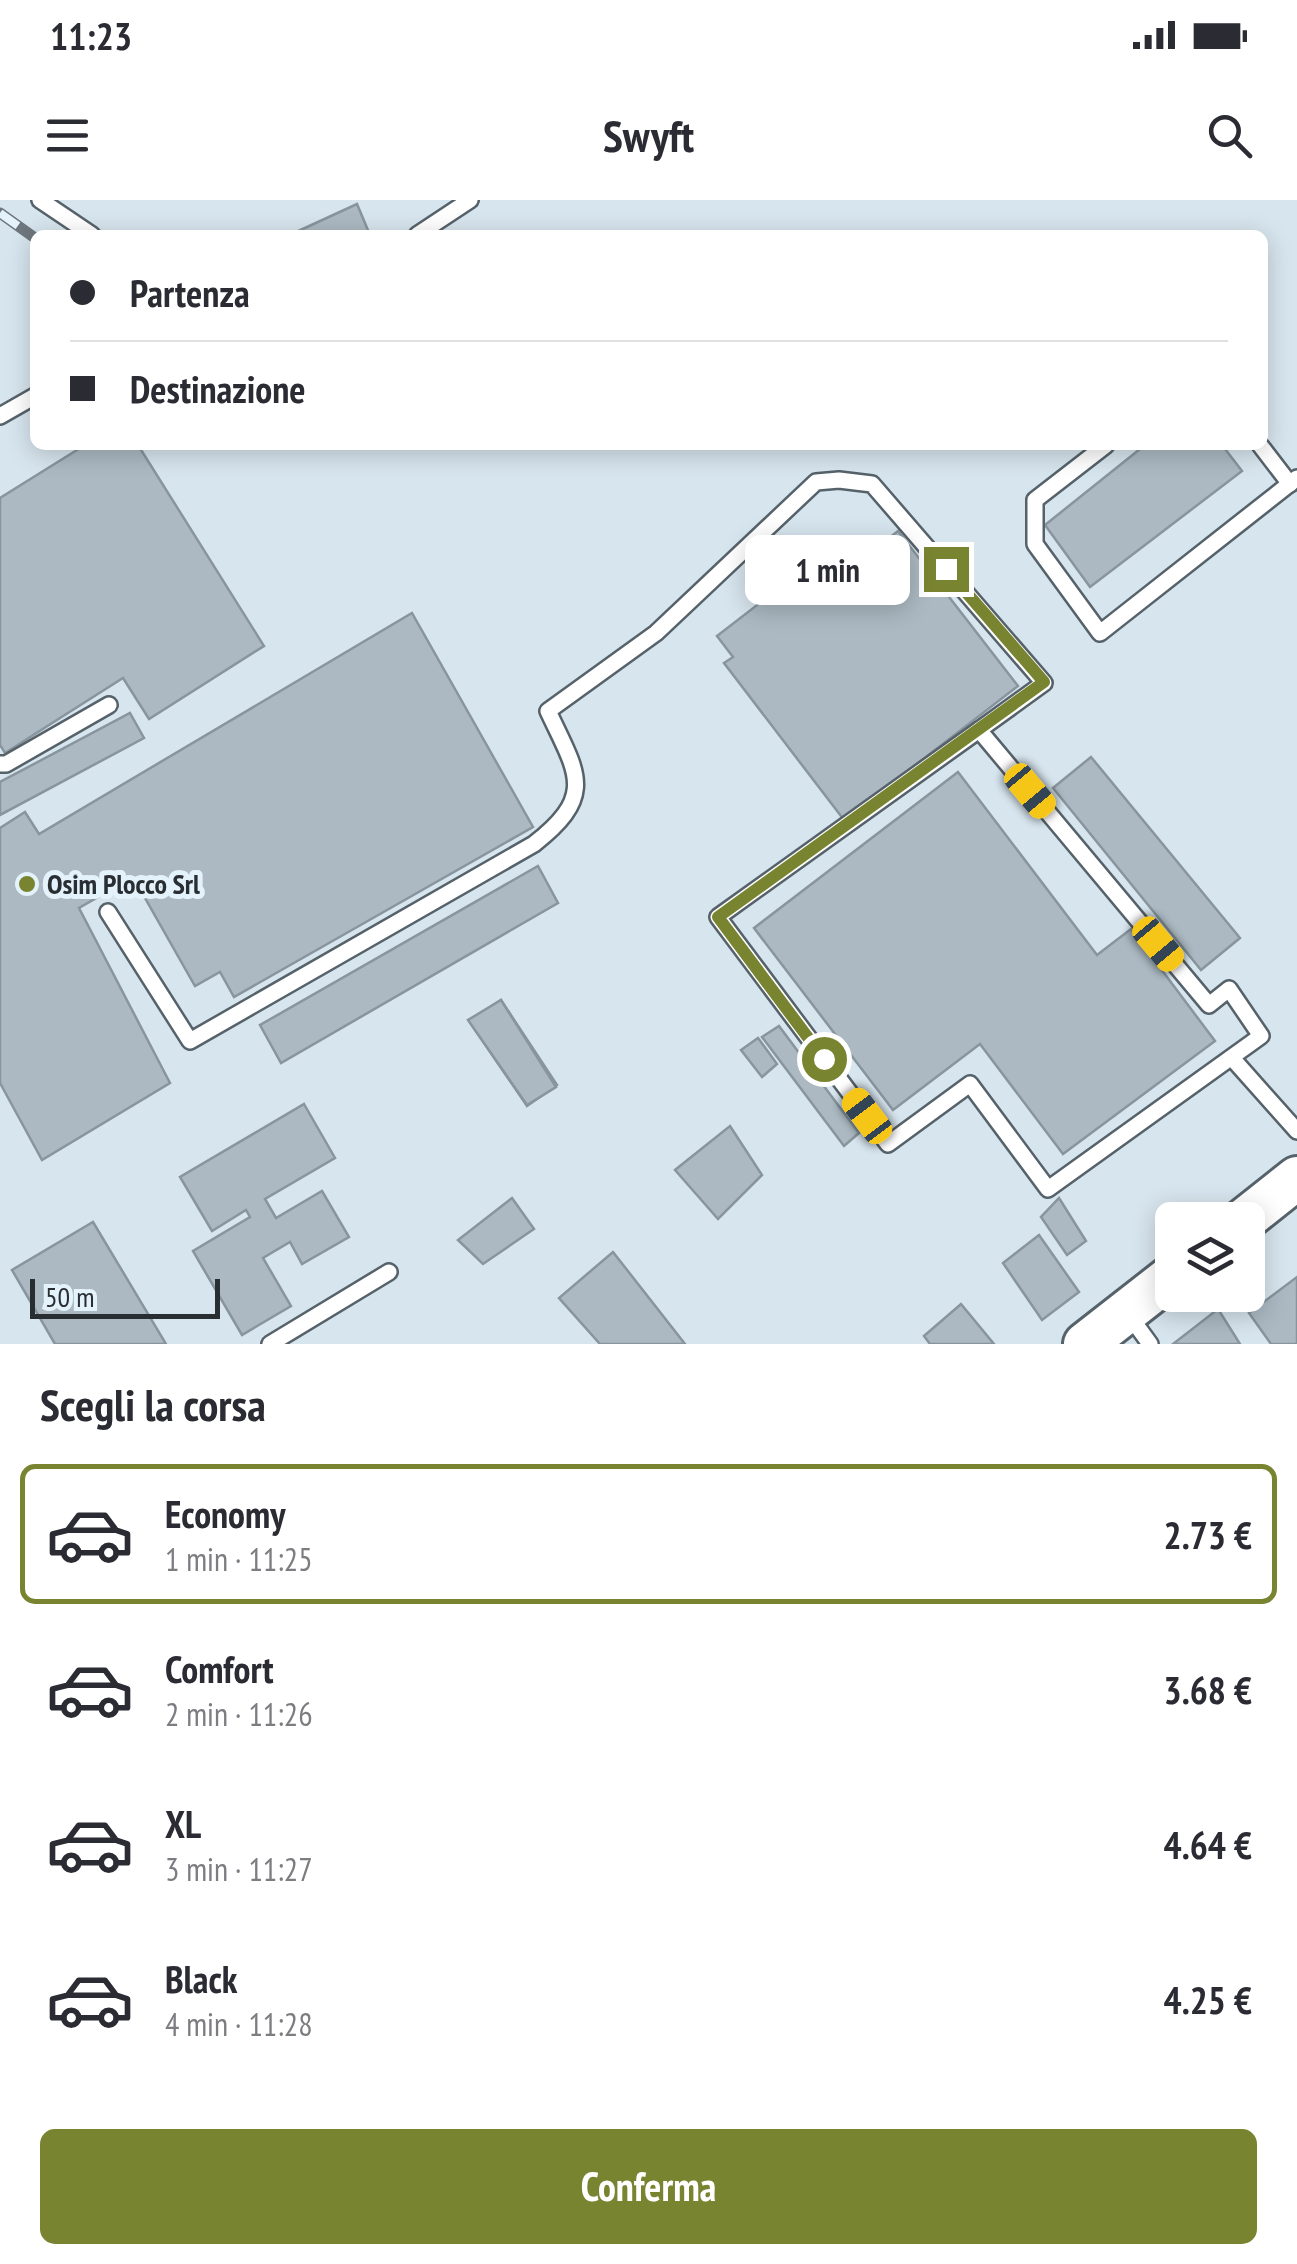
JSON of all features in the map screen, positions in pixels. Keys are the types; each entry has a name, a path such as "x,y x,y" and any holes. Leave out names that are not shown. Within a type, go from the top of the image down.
{"street":[{"path":"1265,1203 1297,1178"},
{"path":"1084,1344 1139,1328 1155,1303"}],"lane":[{"path":"40,200 85,230"},
{"path":"425,230 470,200"},
{"path":"0,416 30,399"},
{"path":"1100,450 1035,500 1035,544 1100,633 1293,481 1265,450"},
{"path":"108,912 190,1041 534,844 562,822 572,801 577,772 548,711 656,633 816,482 872,484 1044,682 718,917 888,1144 970,1084 1048,1189 1262,1036 1228,990 1209,1005 979,730"},
{"path":"0,764 109,706"},
{"path":"1232,1058 1297,1132"},
{"path":"270,1344 390,1272"}],"building":[{"path":"357,204 368,230 301,230"},
{"path":"77,450 141,450 264,646 149,719 123,678 5,753 0,745 0,498"},
{"path":"1139,450 1226,450 1242,471 1090,587 1045,525"},
{"path":"898,531 1018,686 844,820 724,663 733,657 717,636 831,548 848,570"},
{"path":"412,613 533,827 234,997 220,972 195,986 133,877 79,908 170,1083 42,1160 0,1083 0,828 25,812 39,834"},
{"path":"130,713 144,738 0,815 0,782"},
{"path":"1091,757 1240,938 1201,970 1053,788"},
{"path":"958,772 1097,955 1131,929 1215,1041 1063,1154 980,1044 893,1110 754,928"},
{"path":"538,866 558,903 281,1063 260,1025"},
{"path":"501,1000 557,1085 527,1106 469,1021"},
{"path":"501,1000 556,1087 527,1105 468,1020"},
{"path":"779,1026 859,1133 844,1146 762,1037"},
{"path":"758,1038 777,1064 762,1077 741,1050"},
{"path":"304,1104 335,1158 265,1199 276,1218 322,1191 349,1237 302,1264 290,1242 263,1258 291,1306 242,1335 193,1251 250,1217 246,1210 212,1231 180,1177"},
{"path":"730,1126 762,1175 718,1219 675,1170"},
{"path":"512,1198 534,1229 483,1264 458,1240"},
{"path":"1059,1198 1086,1241 1067,1255 1041,1217"},
{"path":"93,1222 166,1344 55,1344 12,1270"},
{"path":"1039,1235 1079,1292 1042,1320 1003,1263"},
{"path":"613,1252 685,1344 600,1344 559,1298"},
{"path":"1297,1277 1297,1344 1271,1344 1249,1313 1265,1312 1265,1301"},
{"path":"961,1304 994,1344 930,1344 924,1336"},
{"path":"1214,1312 1220,1312 1240,1344 1173,1344"}],"railway":[{"path":"0,213 30,234"}],"place":[{"name":"Osim Plocco Srl","path":"27,884"}],"route":[{"path":"824,1059 718,917 1044,682 946,569"}]}
